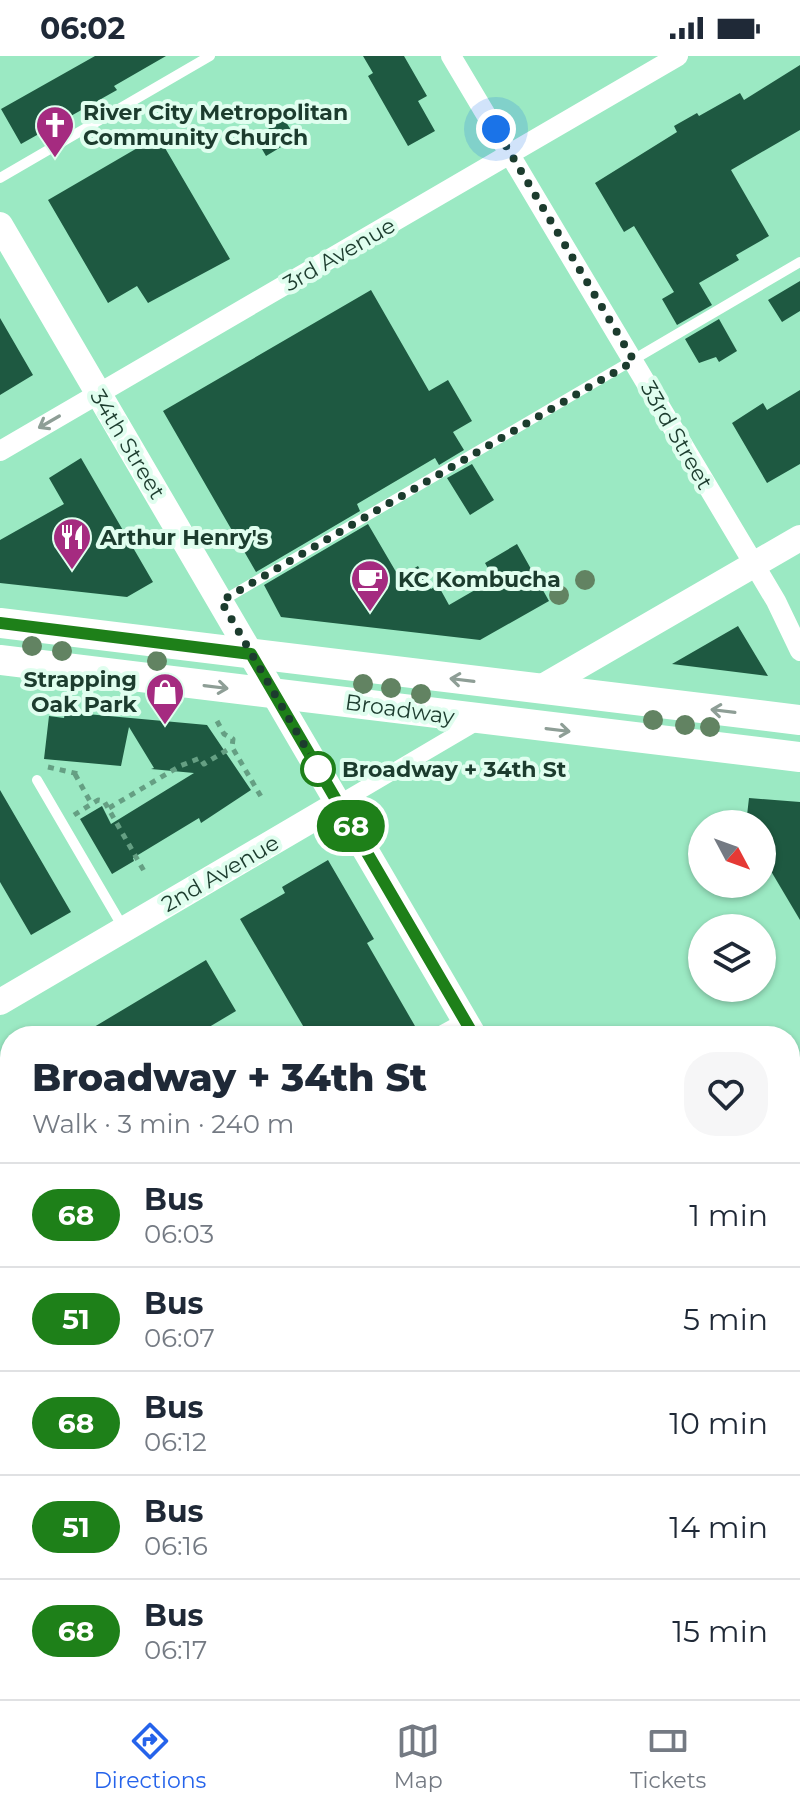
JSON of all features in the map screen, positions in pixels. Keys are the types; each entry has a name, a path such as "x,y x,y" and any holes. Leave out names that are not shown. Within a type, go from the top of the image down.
{"main road":[{"name":"Broadway","path":"0,623 800,720"},
{"name":"Broadway","path":"0,660 481,721 800,757"}],"street":[{"name":"33rd Street","path":"451,56 634,361 800,651"},
{"name":"3rd Avenue","path":"0,451 678,56"},
{"name":"34th Street","path":"0,225 468,1026"},
{"path":"539,689 800,538"},
{"name":"2nd Avenue","path":"0,1002 481,721"}],"lane":[{"path":"0,178 210,56"},
{"path":"221,601 800,262"},
{"path":"37,780 124,929"}],"path":[{"path":"217,721 224,734 233,739 232,747 263,800"},
{"path":"109,808 180,766 200,758 204,764 232,747"},
{"path":"75,774 92,805"},
{"path":"62,823 104,801 144,871"}],"building":[{"path":"95,56 166,56 114,86 117,90 21,144 1,109"},
{"path":"363,56 404,56 427,96 418,101 435,131 408,146 368,76 373,73"},
{"path":"800,65 800,130 731,170 769,236 736,255 739,260 699,283 712,305 677,325 662,299 674,292 634,226 624,232 595,183 677,132 674,126 740,93 744,100"},
{"path":"284,119 296,138 266,156 255,137"},
{"path":"158,136 230,259 148,303 137,286 108,303 48,200"},
{"path":"800,281 800,311 782,322 768,300"},
{"path":"371,290 429,391 448,380 472,421 453,432 464,450 439,465 435,458 357,504 360,511 256,572 163,411"},
{"path":"0,318 33,375 0,395"},
{"path":"719,319 737,351 719,362 716,357 699,363 685,339"},
{"path":"800,390 800,464 767,483 732,423 763,403 767,410"},
{"path":"81,458 153,582 127,597 0,583 0,540 64,504 49,478"},
{"path":"472,464 494,500 470,515 447,478"},
{"path":"368,524 399,577 418,566 431,589 438,585 449,605 494,579 485,563 517,544 549,601 480,640 281,617 264,585"},
{"path":"738,626 768,676 672,664"},
{"path":"65,712 207,725 251,790 201,823 199,818 112,874 80,819 102,806 111,824 194,773 151,769 154,768 129,727 121,766 44,759 49,716 64,718"},
{"path":"0,790 71,912 31,935 0,882"},
{"path":"749,798 800,802 800,920 776,880 776,810 748,810"},
{"path":"328,860 374,939 367,943 415,1026 303,1026 240,919 285,893 282,887"},
{"path":"206,960 236,1011 211,1026 96,1026"}],"bus line":[{"name":"68","path":"0,623 251,654 468,1026"}],"place":[{"name":"River City Metropolitan Community Church","path":"55,159"},
{"name":"Arthur Henry's","path":"72,571"},
{"name":"KC Kombucha","path":"370,613"},
{"name":"Strapping Oak Park","path":"165,726"},
{"name":"Broadway + 34th St","path":"318,769"}],"route":[{"path":"318,769 221,601 634,361 496,129"}]}
